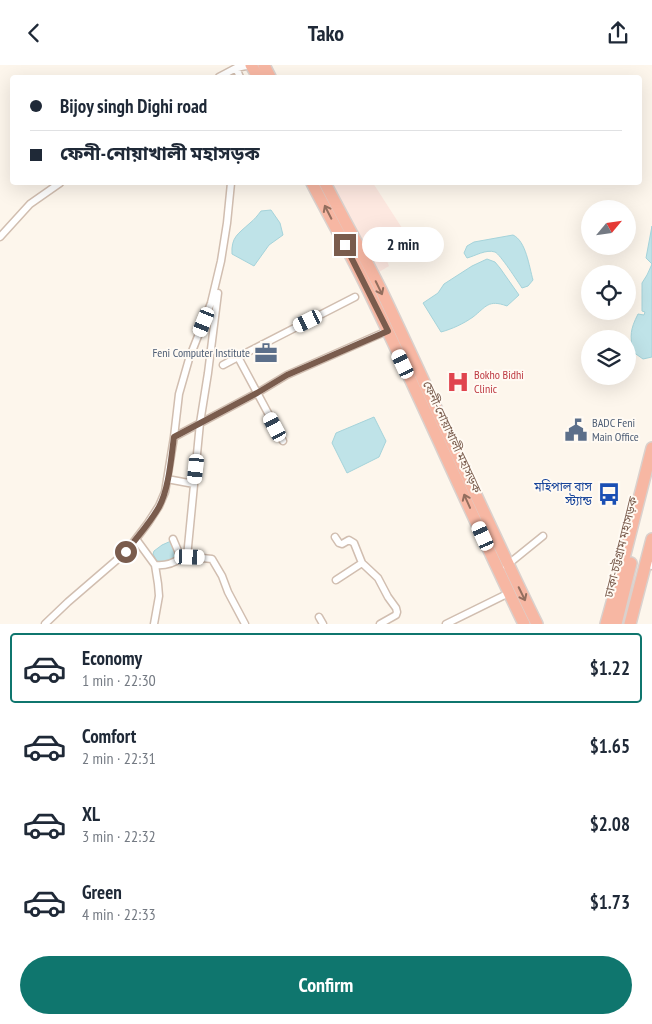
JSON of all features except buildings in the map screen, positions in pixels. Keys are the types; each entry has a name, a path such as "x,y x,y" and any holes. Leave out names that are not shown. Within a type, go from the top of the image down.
{"highway":[{"name":"ফেনী-নোয়াখালী মহাসড়ক","path":"313,185 369,292 503,567 537,624"},
{"name":"ফেনী-নোয়াখালী মহাসড়ক","path":"326,185 380,289 453,444 503,567 509,593 524,624"},
{"path":"606,624 652,448"},
{"name":"ঢাকা-চট্টগ্রাম মহাসড়ক","path":"616,624 652,477"},
{"path":"630,624 652,539"},
{"path":"636,624 652,565"}],"street":[{"path":"222,75 236,67 251,65"},
{"path":"236,67 239,75"},
{"path":"0,237 30,205 57,185"},
{"path":"48,623 68,601 126,552 159,506 165,493 179,394 189,359 211,303 221,261 231,185"},
{"path":"184,557 200,423 214,328 216,299 220,282"},
{"path":"223,365 355,297"},
{"path":"174,437 293,373 388,331"},
{"path":"238,357 283,441"},
{"path":"167,479 194,484"},
{"path":"503,567 543,536"},
{"path":"335,537 342,544 349,540 354,543 362,563 378,578 396,608 396,615 380,624"},
{"path":"136,539 155,565 159,596 154,624"},
{"path":"173,539 184,557"},
{"path":"155,565 162,565 184,557 212,559 245,624"},
{"path":"336,580 362,563"},
{"path":"446,624 509,593"},
{"path":"318,617 323,624"}],"shaded area":[{"path":"332,185 374,185 402,228 396,235 399,241 388,253 383,251 389,266 379,272 361,243"}],"water":[{"path":"271,210 280,223 283,235 269,245 254,266 232,254 234,240 239,233 261,211"},
{"path":"652,226 652,264 646,258"},
{"path":"513,235 524,248 533,280 528,286 522,288 495,252 484,252 467,258 464,253 467,246 474,242"},
{"path":"487,259 495,262 519,295 507,306 496,303 488,305 465,322 441,332 423,303 438,293 444,284"},
{"path":"652,264 652,357 643,359 636,354 636,330 632,330 638,314 644,315 645,312 642,311 642,283"},
{"path":"374,417 386,441 379,457 347,473 332,443 336,433"},
{"path":"171,541 178,556 165,562 157,561 153,554 154,551"}],"place":[{"name":"Feni Computer Institute","path":"266,353"},
{"name":"Bokho Bidhi Clinic","path":"458,382"},
{"name":"BADC Feni Main Office","path":"576,430"},
{"name":"মহিপাল বাস স্ট্যান্ড","path":"609,494"}],"route":[{"path":"126,552 148,523 165,493 174,437 287,375 388,331 345,245"}]}
